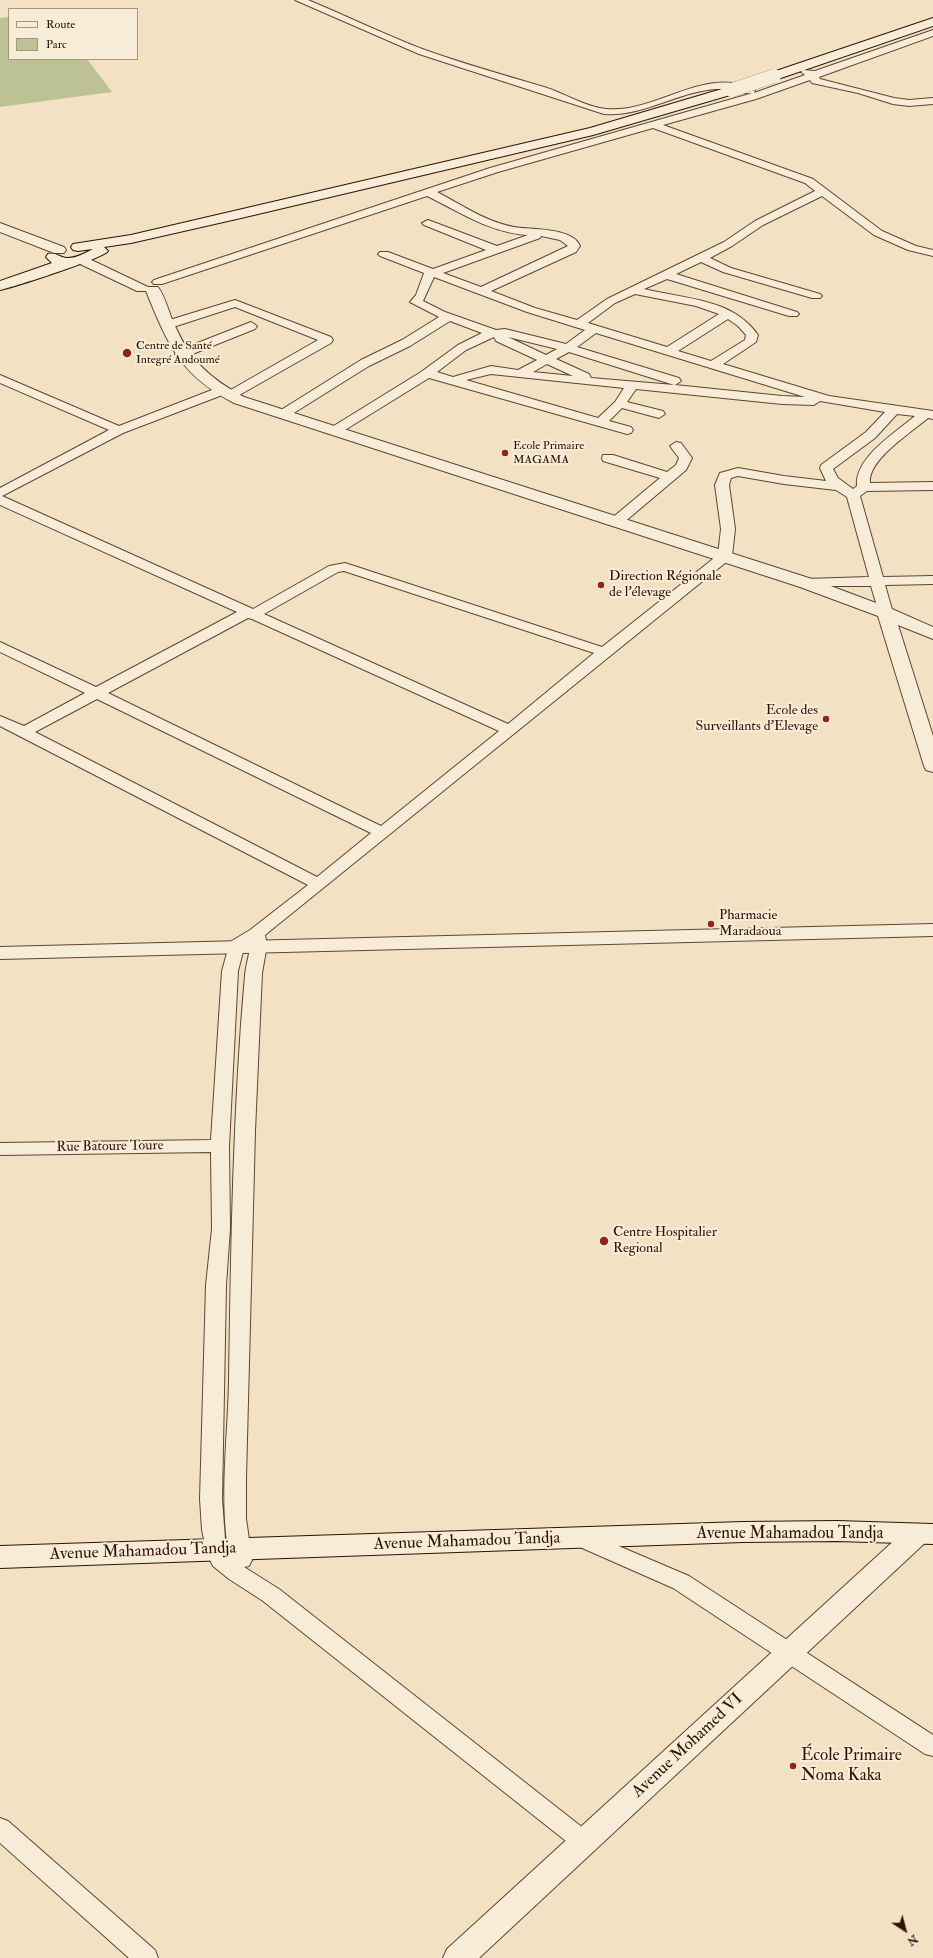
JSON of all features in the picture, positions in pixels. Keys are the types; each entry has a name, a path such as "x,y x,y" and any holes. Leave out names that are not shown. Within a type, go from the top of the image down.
{"main road":[{"path":"0,286 68,262 84,254 131,239 593,131 732,90 933,22"},
{"path":"0,276 56,253 84,254"},
{"path":"56,253 58,260 68,262"},
{"name":"Avenue Mahamadou Tandja","path":"0,1558 230,1556 581,1538 837,1530 925,1534"}],"street":[{"path":"300,0 439,58 552,93 602,111 614,112 631,109 694,91 727,85 735,86 757,95"},
{"path":"84,254 118,277 150,285 494,170 757,95 933,33"},
{"path":"796,68 814,74"},
{"path":"814,74 815,81 860,91 892,101 909,103 933,101"},
{"path":"653,125 809,181 878,233 912,248 933,253"},
{"path":"580,324 611,301 701,258 759,223 823,191"},
{"path":"428,192 469,215 498,227 514,231 547,232 560,236 573,243 574,246 572,250 481,291"},
{"path":"428,223 494,250"},
{"path":"0,228 56,253"},
{"path":"547,232 431,273 427,278 424,291 416,302 492,334 592,380"},
{"path":"384,254 532,310 828,400 929,415"},
{"path":"701,258 727,270 816,296"},
{"path":"666,275 793,314"},
{"path":"150,285 181,354 194,370 226,393 806,583 886,613 933,634"},
{"path":"633,290 729,313 740,319 752,335 750,342 713,365"},
{"path":"0,493 119,430 226,393 327,340 236,303 167,325"},
{"path":"668,352 729,313"},
{"path":"285,413 365,363 406,343 448,316"},
{"path":"181,354 251,326"},
{"path":"521,373 568,348 594,329"},
{"path":"336,430 427,373 470,343 492,334 513,334 568,348 709,391"},
{"path":"454,380 487,370 563,379 592,380 709,391 782,400 828,400"},
{"path":"427,373 627,430"},
{"path":"0,379 119,430"},
{"path":"599,423 620,404 633,384"},
{"path":"620,404 660,414"},
{"path":"840,486 829,475 826,468 874,432 886,420 893,410"},
{"path":"929,415 872,459 863,474 859,491 886,613 933,766"},
{"path":"617,521 681,468 686,458 676,446"},
{"path":"608,458 671,477"},
{"path":"230,1556 235,1505 239,1405 241,1225 257,940 317,883 725,556 728,529 722,485 725,476 738,472 784,480 840,486 859,491 933,486"},
{"path":"0,500 508,730"},
{"path":"24,732 334,569 345,567 604,652"},
{"path":"806,583 933,580"},
{"path":"0,646 381,832"},
{"path":"0,720 317,883"},
{"path":"0,953 236,946 257,940 933,930"},
{"path":"236,946 230,971 220,1146 221,1229 216,1285 212,1511 230,1556 271,1595 584,1842"},
{"name":"Rue Batoure Toure","path":"0,1149 220,1146"},
{"path":"213,1405 239,1405"},
{"name":"Avenue Mohamed VI","path":"458,1958 789,1653 925,1534"},
{"path":"581,1538 681,1582 933,1748"},
{"path":"0,1828 146,1958"}],"green space":[{"path":"8,17 8,60 88,60 112,92 0,107 0,18"}],"place":[{"name":"Centre de Santé Integré Andoumé","path":"127,353"},
{"name":"Ecole Primaire MAGAMA","path":"505,453"},
{"name":"Direction Régionale de l'élevage","path":"601,585"},
{"name":"Ecole des Surveillants d'Elevage","path":"826,719"},
{"name":"Pharmacie Maradaoua","path":"711,924"},
{"name":"Centre Hospitalier Regional","path":"604,1241"},
{"name":"École Primaire Noma Kaka","path":"793,1766"}]}
